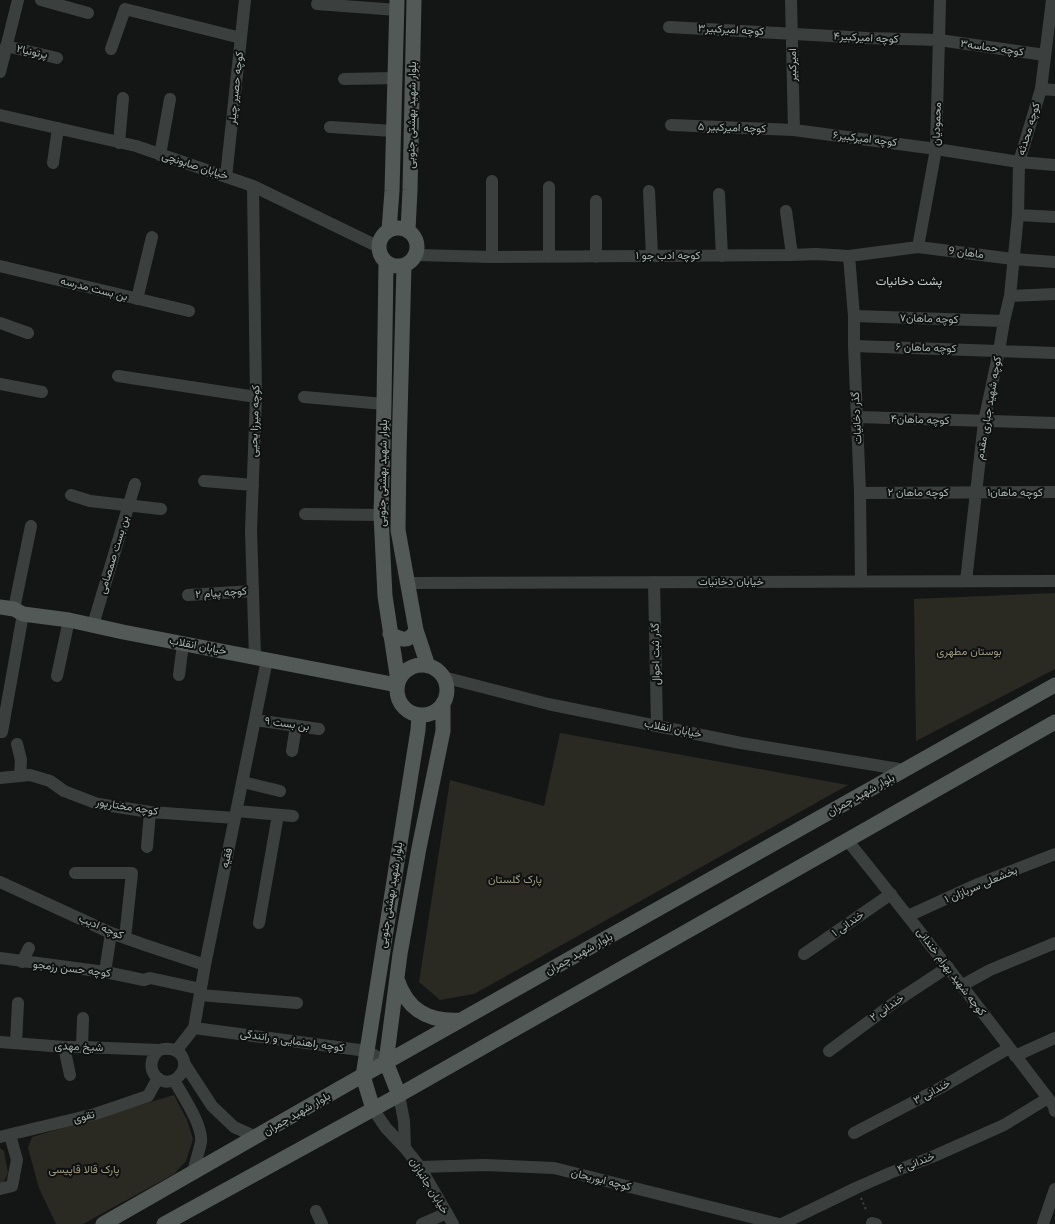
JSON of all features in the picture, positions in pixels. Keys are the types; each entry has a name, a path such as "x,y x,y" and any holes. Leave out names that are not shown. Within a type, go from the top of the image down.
{"main road":[{"name":"بلوار شهید بهشتی جنوبی","path":"408,230 414,0"},
{"name":"بلوار شهید بهشتی جنوبی","path":"389,230 397,5"},
{"path":"399,228 408,230 415,237 418,245 417,255 412,262 404,266 395,267 386,263 381,256 379,247 382,237 389,230 399,228"},
{"name":"بلوار شهید بهشتی جنوبی","path":"386,263 381,515 385,596 397,683"},
{"name":"بلوار شهید بهشتی جنوبی","path":"404,266 398,530 416,630 428,666"},
{"name":"خیابان انقلاب","path":"12,610 69,620 183,644 397,683"},
{"path":"390,634 398,639 406,640 412,637 416,630"},
{"path":"414,666 428,666 439,672 443,677 446,683 446,697 443,704 433,713 419,715 411,713 399,702 396,693 397,683 407,670 414,666"},
{"name":"بلوار شهید چمران","path":"103,1224 386,1062 1055,685"},
{"name":"بلوار شهید بهشتی جنوبی","path":"386,1062 400,954 418,848 443,731 443,704"},
{"name":"بلوار شهید بهشتی جنوبی","path":"363,1076 418,730 419,715"},
{"path":"164,1224 399,1095 1055,722"},
{"path":"397,979 408,1001 426,1016 436,1019 461,1020"},
{"path":"386,1062 399,1095"},
{"path":"363,1076 373,1109"}],"street":[{"path":"0,72 18,0"},
{"path":"41,0 88,12"},
{"name":"کوچه حصیر چیلر","path":"226,177 245,0"},
{"name":"امیرکبیر","path":"791,0 794,130"},
{"name":"محمودیان","path":"918,247 936,148 940,0"},
{"name":"کوچه محدثه","path":"1014,259 1018,215 1019,162 1041,89 1045,55 1052,28 1052,0"},
{"path":"317,4 397,5"},
{"path":"111,49 125,9 241,38"},
{"name":"کوچه امیرکبیر۳","path":"669,27 792,33"},
{"name":"کوچه امیرکبیر۴","path":"792,33 867,38 939,40"},
{"name":"کوچه حماسه۳","path":"939,40 1045,55"},
{"name":"پرتونیا۲","path":"6,46 58,58"},
{"path":"344,79 395,78"},
{"path":"1041,89 1055,90"},
{"path":"119,143 123,98"},
{"path":"160,155 170,99"},
{"name":"خیابان صابونچی","path":"0,115 136,146 253,186 379,247"},
{"name":"کوچه امیرکبیر ۵","path":"671,125 794,130"},
{"path":"330,127 393,131"},
{"path":"53,163 58,128"},
{"name":"کوچه امیرکبیر۶","path":"794,130 936,148 1019,162 1055,165"},
{"path":"492,181 492,257"},
{"name":"کوچه میرزا یحیی","path":"253,186 256,398 251,530 253,591 261,658"},
{"path":"549,187 549,257"},
{"path":"649,191 652,256"},
{"path":"719,194 722,256"},
{"path":"596,201 596,257"},
{"path":"786,211 792,255"},
{"path":"1018,215 1055,217"},
{"path":"137,299 152,237"},
{"name":"کوچه ادب جو ۱","path":"417,255 596,257 816,254 850,256 918,247"},
{"name":"ماهان 9","path":"918,247 1014,259 1055,262"},
{"name":"گذر دخانیات","path":"850,256 854,316 860,493 861,581"},
{"name":"کوچه شهید جباری مقدم","path":"966,581 984,422 1010,296 1014,259"},
{"name":"بن بست مدرسه","path":"0,266 189,311"},
{"path":"1010,296 1055,294"},
{"name":"کوچه ماهان۷","path":"854,316 1004,322"},
{"path":"0,323 28,333"},
{"name":"کوچه ماهان ۶","path":"854,346 1055,353"},
{"path":"118,376 256,398"},
{"path":"0,384 42,392"},
{"path":"304,398 384,404"},
{"name":"کوچه ماهان۴","path":"857,418 1055,423"},
{"path":"204,481 253,485"},
{"name":"بن بست صمصامی","path":"93,625 135,484"},
{"name":"کوچه ماهان۱","path":"975,493 1055,492"},
{"name":"کوچه ماهان ۲","path":"860,493 975,493"},
{"path":"71,495 90,501 161,509"},
{"path":"305,514 381,515"},
{"path":"2,732 12,610 31,526"},
{"name":"خیابان دخانیات","path":"407,583 1055,581"},
{"name":"گذر ثبت احوال","path":"654,582 657,726"},
{"name":"کوچه پیام ۲","path":"188,595 253,591"},
{"path":"57,676 69,620"},
{"path":"179,675 183,644"},
{"name":"فقیه","path":"176,1051 194,1028 205,965 255,720 261,658"},
{"name":"خیابان انقلاب","path":"443,677 548,704 741,743 905,770"},
{"name":"بن بست ۹","path":"255,720 319,729"},
{"path":"292,751 296,726"},
{"path":"17,744 21,760 20,776"},
{"name":"کوچه مختارپور","path":"0,778 30,775 50,781 64,791 98,804 150,812 293,816"},
{"path":"243,782 280,791"},
{"path":"147,847 150,812"},
{"path":"259,923 278,815"},
{"name":"کوچه شهید بهرام خندانی","path":"848,840 1053,1105"},
{"name":"بخشعلی سربازان ۱","path":"908,916 978,884 1055,854"},
{"path":"75,874 132,873 125,938"},
{"name":"کوچه ادیب","path":"0,882 111,933 205,965"},
{"name":"خندانی ۱","path":"804,954 891,894"},
{"path":"106,972 111,933"},
{"path":"961,986 990,970 1055,943"},
{"path":"22,962 29,948"},
{"name":"کوچه حسن رزمجو","path":"0,958 106,972 144,980 150,978 200,992 297,1003"},
{"name":"خندانی ۲","path":"829,1051 895,1002 948,968"},
{"path":"16,1043 18,1003"},
{"path":"82,1047 83,1018"},
{"name":"کوچه راهنمایی و رانندگی","path":"194,1028 367,1051 386,1062"},
{"name":"خندانی ۳","path":"854,1133 1012,1052 1055,1038"},
{"name":"شیخ مهدی","path":"0,1042 64,1048 82,1047 159,1050"},
{"path":"64,1048 70,1075"},
{"path":"184,1063 182,1073 174,1080 168,1081 163,1081 158,1078 154,1074 151,1064 155,1054 159,1050 170,1048 176,1051 182,1058 212,1106 234,1127 256,1137"},
{"name":"تقوی","path":"5,1136 95,1114 148,1096 158,1078"},
{"path":"174,1080 190,1107 199,1128 201,1141 193,1173"},
{"path":"399,1095 404,1121 404,1148"},
{"name":"خندانی ۴","path":"780,1224 890,1172 932,1157 1053,1105"},
{"name":"خیابان جانبازان","path":"373,1109 386,1128 420,1167 453,1224"},
{"path":"0,1189 12,1186 17,1160 5,1136"},
{"name":"کوچه ابوریحان","path":"420,1167 485,1165 554,1168 780,1224"},
{"path":"1043,1224 1055,1189"},
{"path":"316,1211 322,1224"},
{"path":"422,1224 447,1213"}],"path":[{"path":"856,1188 874,1224"}],"green space":[{"name":"بوستان مطهری","path":"1055,593 1055,669 916,741 914,599"},
{"name":"پارک گلستان","path":"560,733 848,785 474,994 440,1000 419,982 450,780 544,806"},
{"name":"پارک قالا قاپیسی","path":"174,1095 187,1120 193,1139 186,1161 174,1174 83,1224 56,1224 39,1188 28,1148 32,1137"},
{"path":"0,1148 4,1151 8,1173 3,1184 0,1184"}],"district":[{"name":"پشت دخانیات","path":"909,282"}]}
